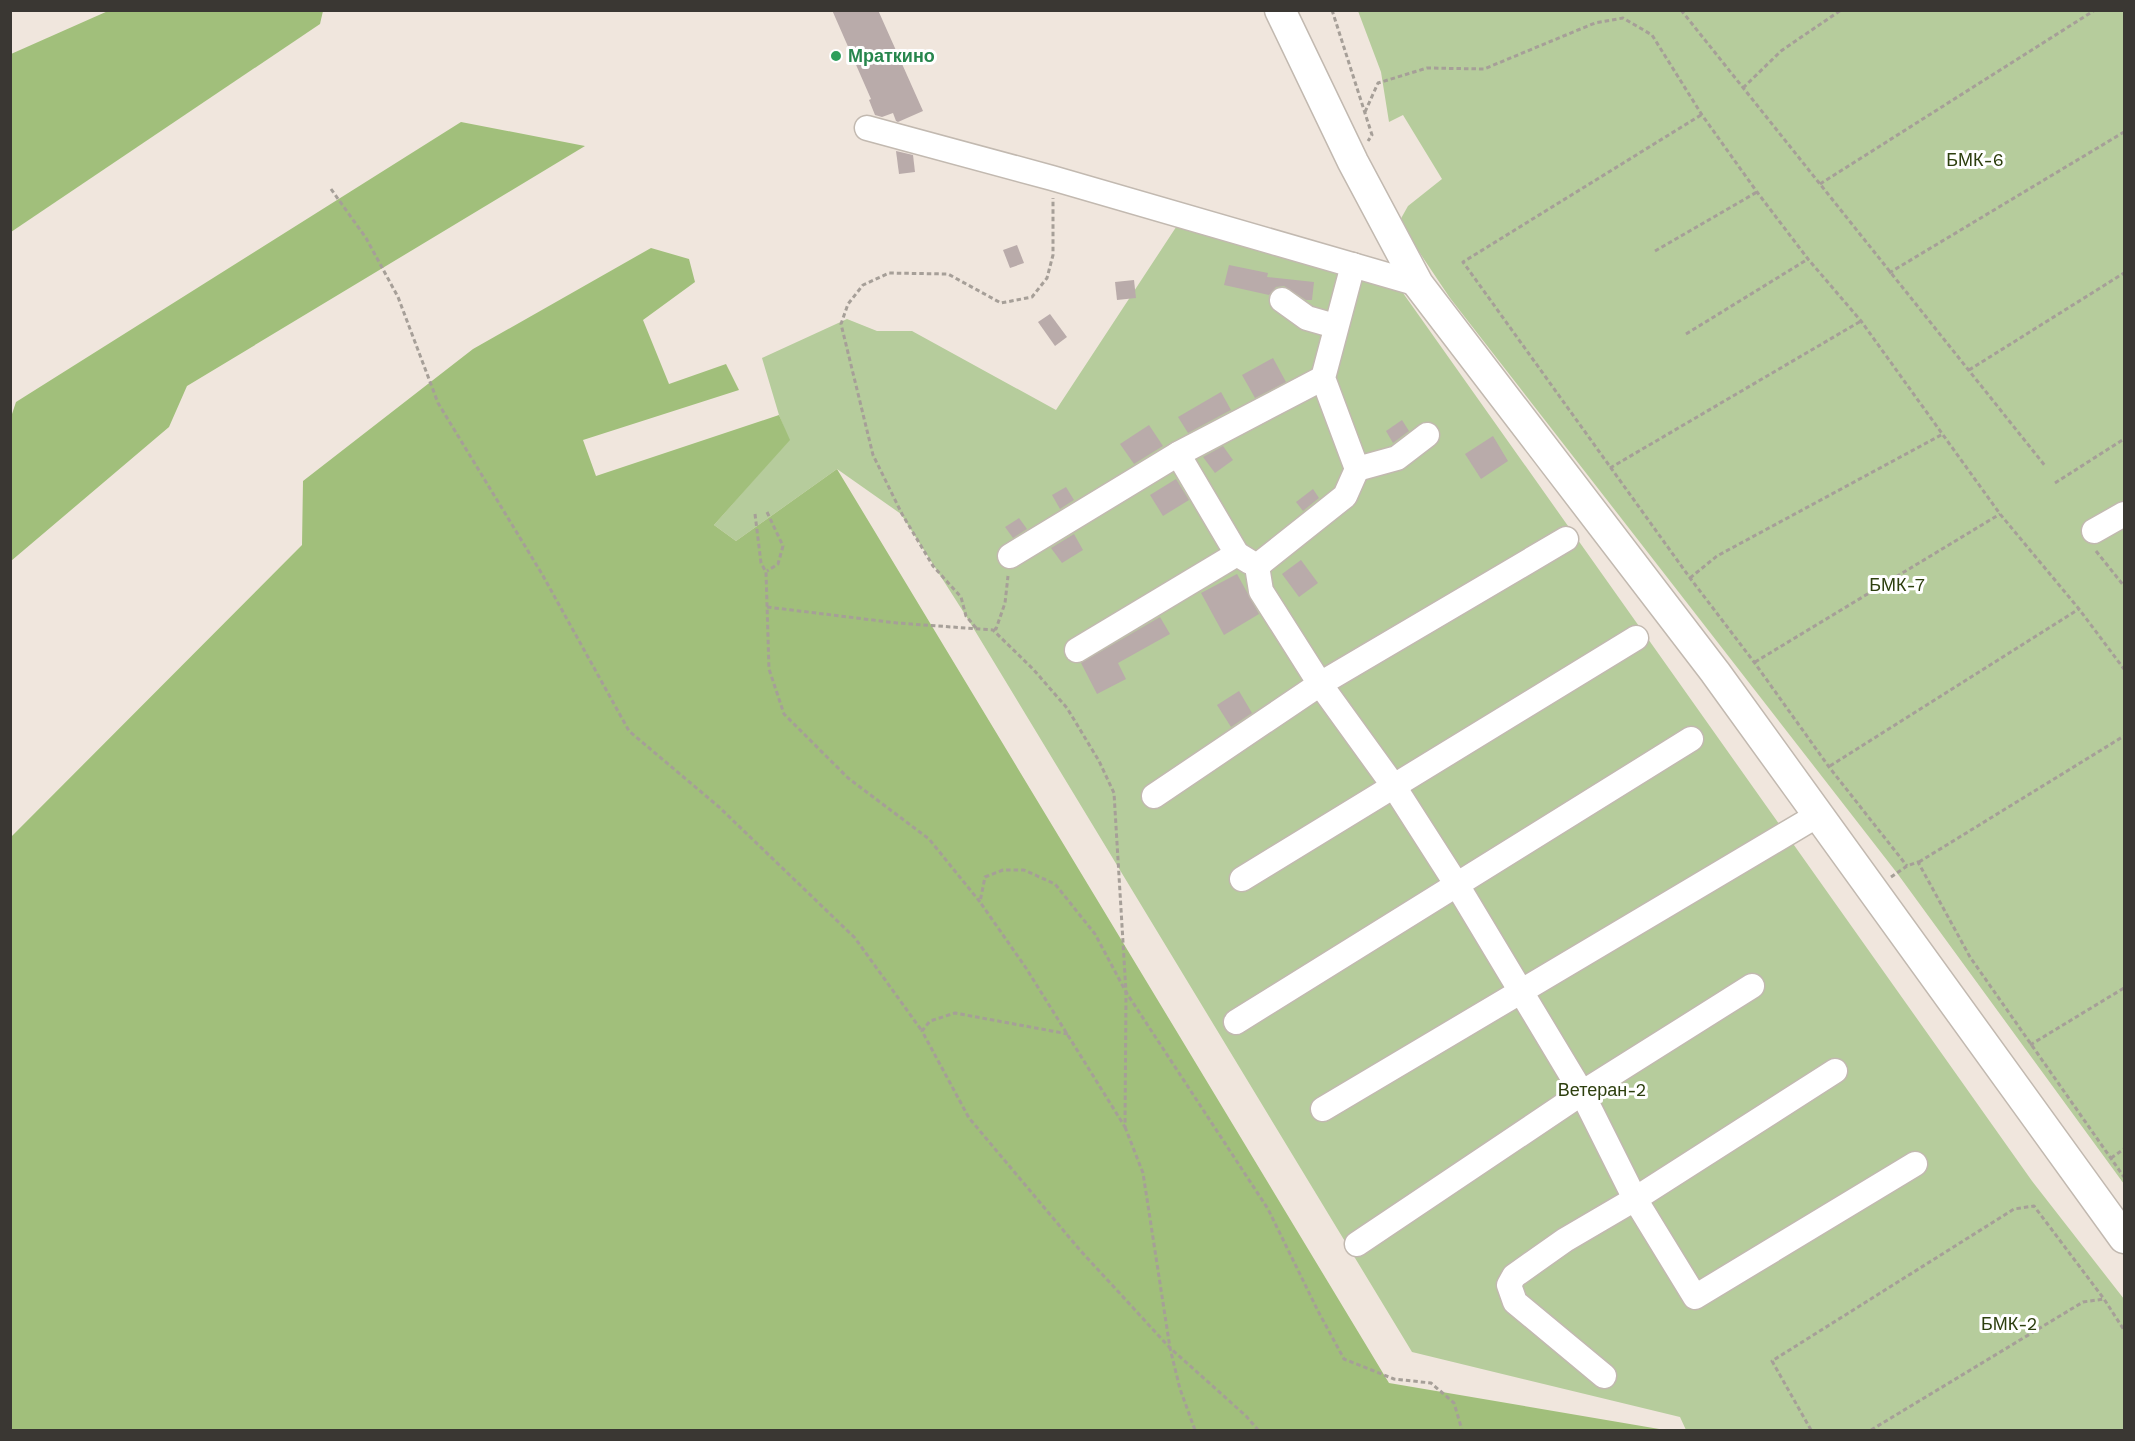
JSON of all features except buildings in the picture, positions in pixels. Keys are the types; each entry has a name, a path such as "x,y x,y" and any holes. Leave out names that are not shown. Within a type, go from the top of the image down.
{"main road":[{"path":"1280,10 1353,162 1418,284 1715,672 2124,1239"}],"lane":[{"path":"867,128 1052,178 1418,284"},
{"path":"1077,650 1247,560 1345,496 1357,469 1323,378 1353,265"},
{"path":"1282,300 1307,318 1335,326"},
{"path":"1010,556 1178,454 1323,378"},
{"path":"1357,469 1397,458 1427,435"},
{"path":"1178,454 1247,560 1261,591 1320,684 1393,785 1457,885 1582,1093 1635,1199 1695,1297 1915,1164"},
{"path":"2094,531 2124,514"},
{"path":"1154,796 1320,684 1566,539"},
{"path":"1242,879 1636,638"},
{"path":"1236,1022 1691,740"},
{"path":"1323,1109 1818,815"},
{"path":"1357,1244 1582,1093 1752,986"},
{"path":"1604,1376 1515,1302 1509,1285 1514,1276 1565,1240 1635,1199 1835,1071"}],"path":[{"path":"1332,10 1372,135 1353,162"},
{"path":"1680,10 2046,467"},
{"path":"1743,88 1781,51 1841,10"},
{"path":"1820,184 2095,10"},
{"path":"1365,112 1378,83 1427,68 1484,69 1595,23 1623,18 1652,35 1702,115 1757,192 1808,259 1861,321 2000,514 2079,609 2124,669"},
{"path":"1702,115 1463,262 1690,578 1829,766 1907,866"},
{"path":"1889,273 2124,132"},
{"path":"977,629 966,616 961,597 933,566 902,514 873,455 841,324 848,304 863,285 889,273 948,274 1001,303 1032,297 1047,278 1053,255 1052,178"},
{"path":"331,189 366,238 398,297 438,403 542,574 629,731 719,807 855,938 922,1031 969,1118 1079,1249 1170,1348 1246,1416 1258,1431"},
{"path":"1655,251 1757,192"},
{"path":"1686,334 1808,259"},
{"path":"1969,370 2124,273"},
{"path":"1610,468 1861,321"},
{"path":"1690,578 1717,556 1942,434"},
{"path":"2055,483 2124,439"},
{"path":"766,572 778,564 783,546 767,512"},
{"path":"755,514 761,562 766,572 769,669 784,714 848,778 929,839 980,902 1026,968 1125,1127 1143,1173 1170,1348 1180,1389 1195,1431"},
{"path":"1754,662 2000,514"},
{"path":"2094,531 2089,542 2124,586"},
{"path":"993,630 996,629 1005,603 1010,556"},
{"path":"767,607 897,623 993,630 1033,669 1067,708 1099,761 1114,793 1126,992 1125,1127"},
{"path":"1829,766 2079,609"},
{"path":"1872,890 1907,866 1918,862 2124,736"},
{"path":"1918,862 1970,957 2124,1177"},
{"path":"980,902 985,878 1003,870 1024,870 1055,884 1095,934 1126,992 1268,1209 1344,1359 1394,1379 1431,1383 1454,1403 1462,1431"},
{"path":"2030,1045 2124,988"},
{"path":"922,1031 930,1021 956,1013 1068,1034"},
{"path":"2111,1158 2124,1149"},
{"path":"1811,1431 1772,1360 2014,1209 2034,1206 2104,1299 2124,1330"},
{"path":"1871,1431 2083,1302 2104,1299"}],"green space":[{"path":"108,11 323,11 320,24 11,232 11,54"},
{"name":"БМК-7","path":"1358,11 2124,11 2124,1184 1897,873 1450,298 1399,222 1408,206 1442,179 1403,115 1389,122 1381,72"},
{"path":"461,122 585,146 187,386 169,427 11,561 10,420 16,402"},
{"name":"Ветеран-2","path":"1184,215 1386,269 2032,1181 2124,1299 2124,1430 1686,1430 1680,1417 1412,1352 966,616 901,514 837,469 736,541 714,525 789,440 762,358 847,319 877,331 912,331 1056,410"},
{"path":"651,248 689,259 695,282 643,320 669,384 726,364 739,390 583,440 596,476 779,415 790,440 714,525 736,541 837,469 1389,1383 1665,1430 11,1430 11,837 302,545 303,481 473,349"}],"place":[{"name":"Мраткино","path":"836,56"}],"park label":[{"name":"БМК-6","path":"1975,160"},
{"name":"БМК-2","path":"2009,1324"}]}
